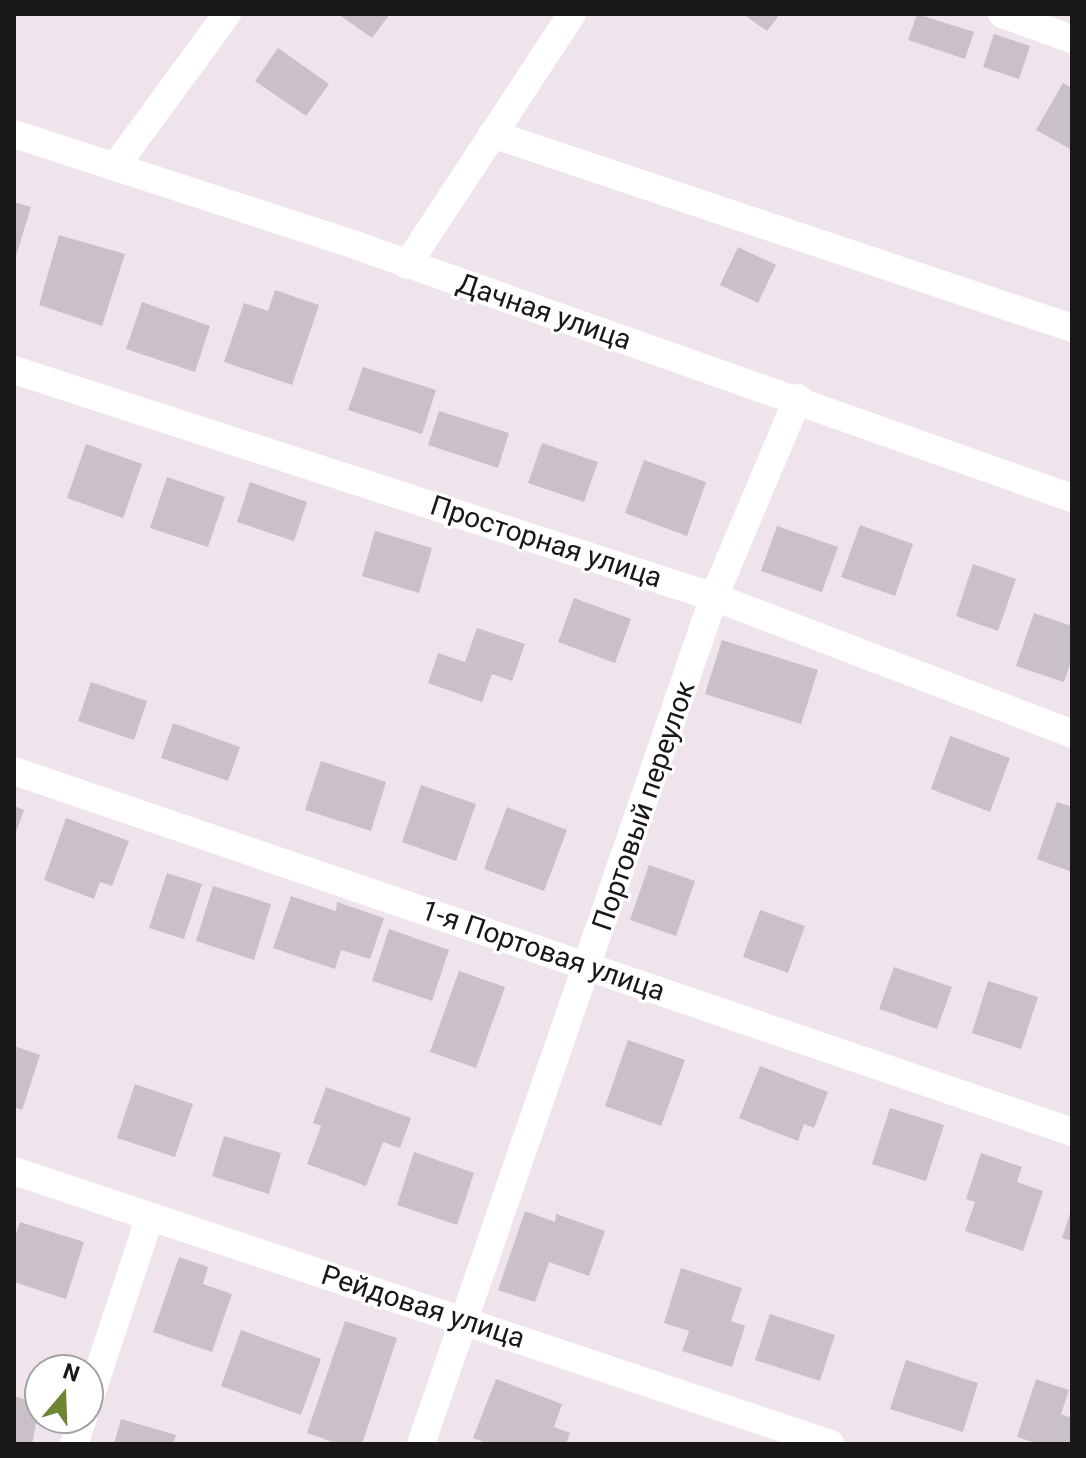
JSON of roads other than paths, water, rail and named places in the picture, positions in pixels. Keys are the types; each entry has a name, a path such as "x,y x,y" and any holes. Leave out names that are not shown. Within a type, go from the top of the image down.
{"street":[{"path":"115,167 227,14"},
{"path":"407,265 572,14"},
{"path":"1002,14 1072,39"},
{"name":"Дачная улица","path":"14,134 798,398 1072,498"},
{"path":"492,134 1072,328"},
{"name":"Просторная улица","path":"14,370 714,597 1072,734"},
{"name":"Портовый переулок","path":"421,1444 590,967 714,597 798,398"},
{"name":"1-я Портовая улица","path":"14,771 1072,1132"},
{"name":"Рейдовая улица","path":"14,1171 823,1443"},
{"path":"104,1355 150,1217"}]}
